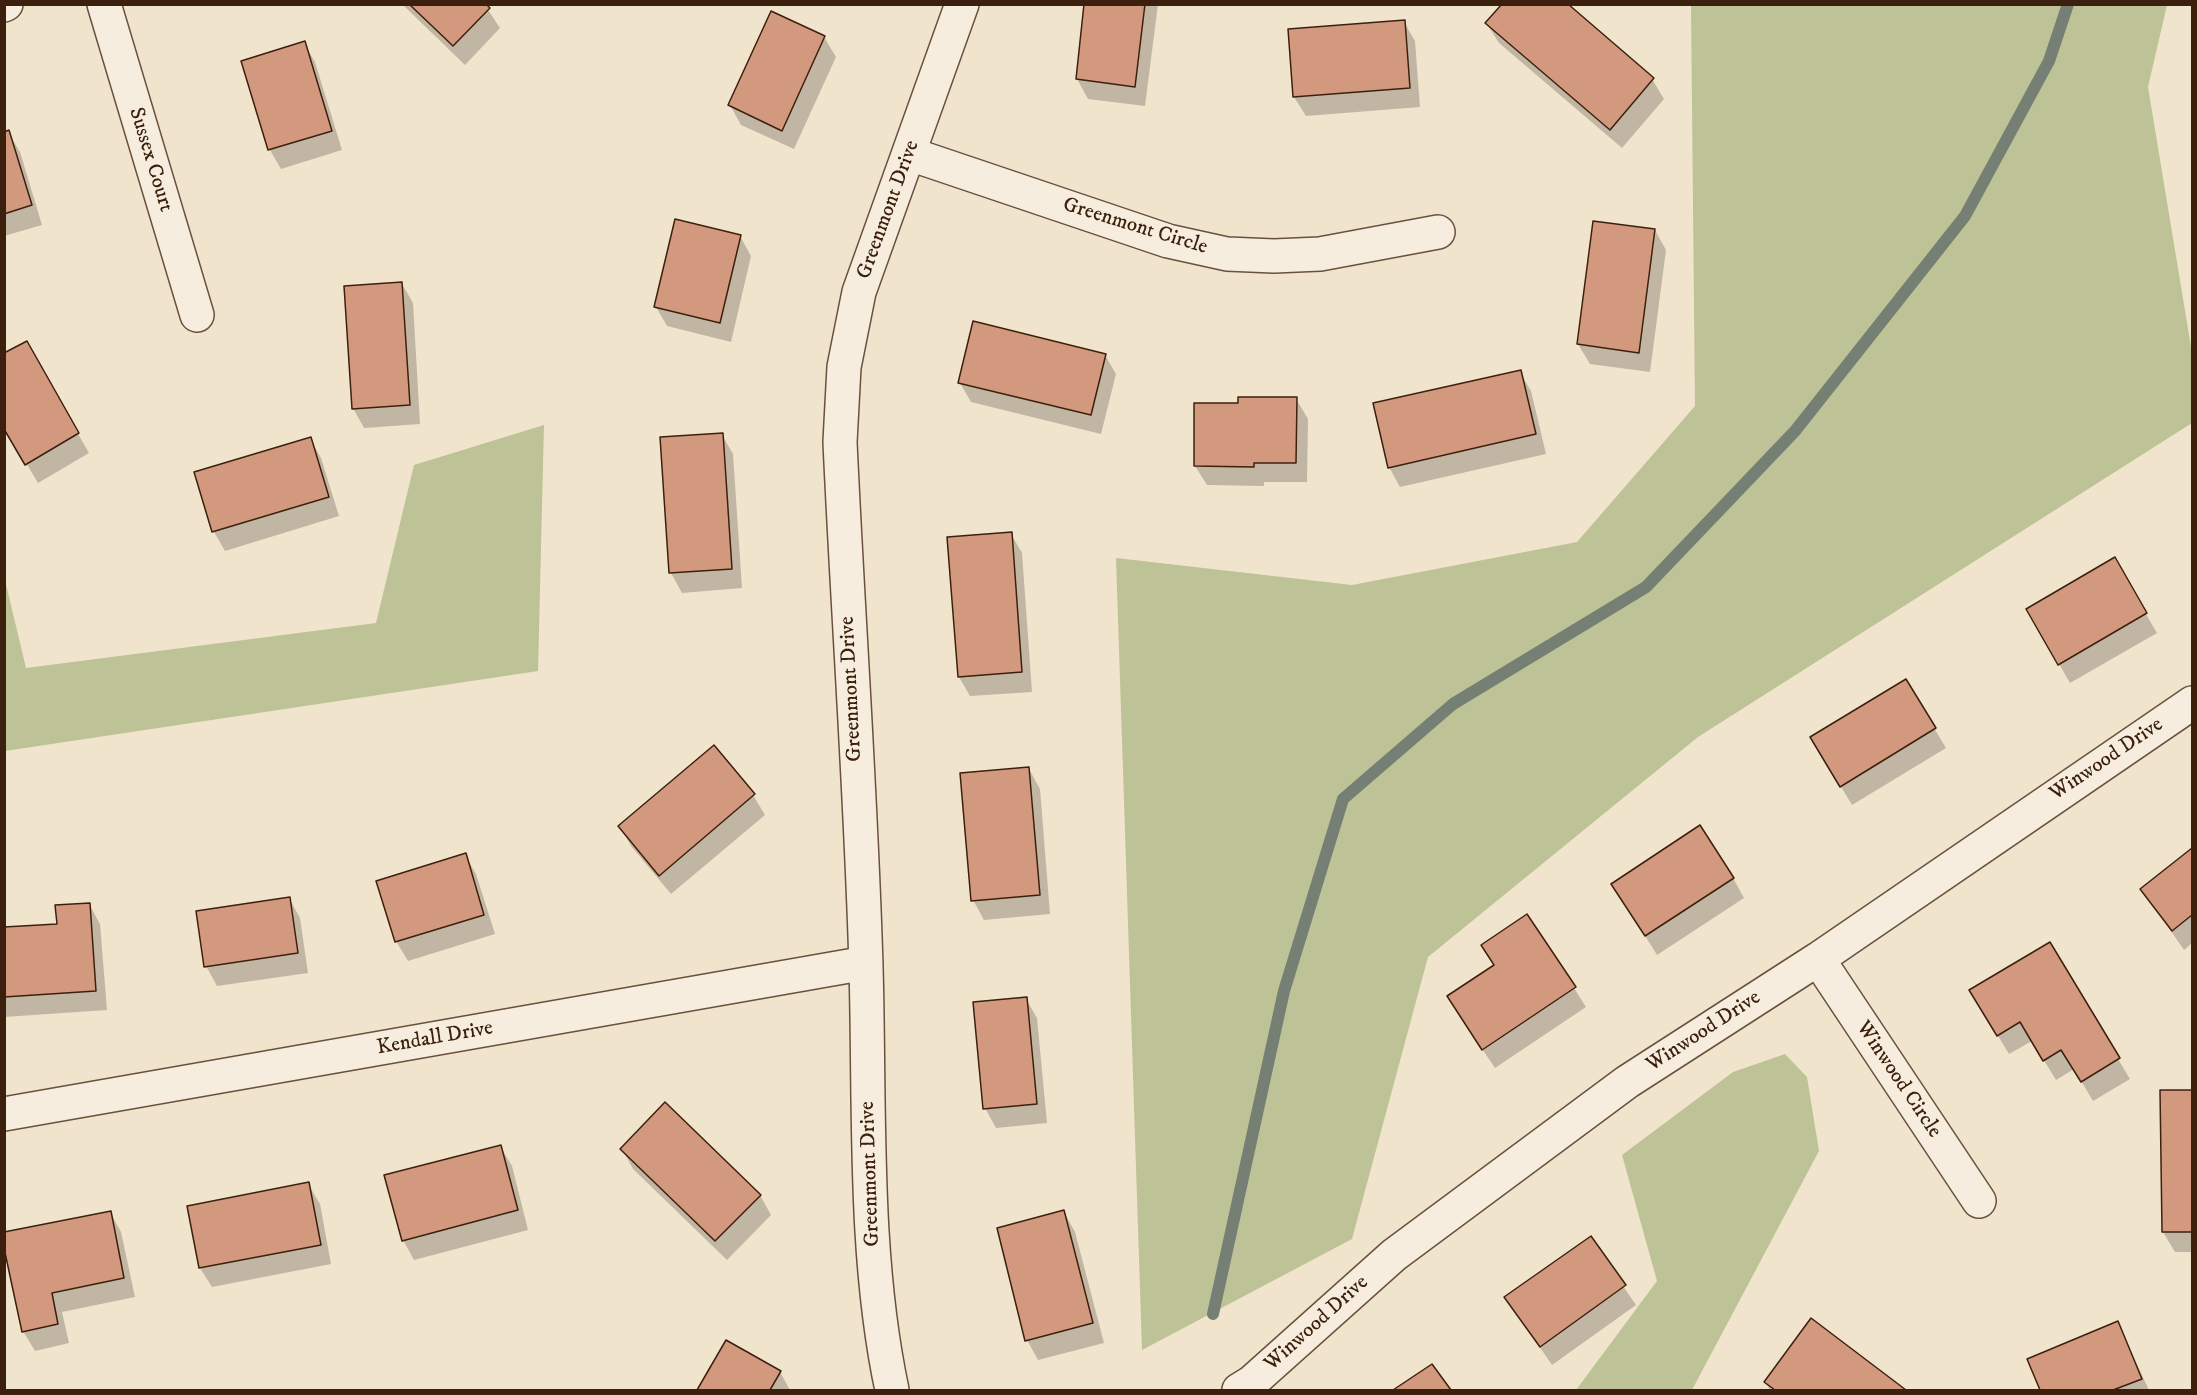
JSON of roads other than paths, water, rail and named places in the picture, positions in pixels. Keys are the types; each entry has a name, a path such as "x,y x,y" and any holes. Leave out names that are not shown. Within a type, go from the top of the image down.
{"street":[{"name":"Sussex Court","path":"104,4 197,315"},
{"name":"Greenmont Drive","path":"892,1390 883,1349 874,1274 866,963 840,442 844,367 859,292 962,4"},
{"name":"Greenmont Circle","path":"910,154 1168,241 1227,254 1274,256 1320,254 1438,231"},
{"name":"Winwood Drive","path":"1239,1390 1252,1382 1394,1255 1481,1188 1627,1082 1818,958 2193,703"},
{"name":"Winwood Circle","path":"1818,958 1979,1201"},
{"name":"Kendall Drive","path":"4,1114 866,963"}],"waterway":[{"path":"1213,1314 1284,991 1343,799 1453,704 1646,587 1795,431 1965,216 2049,61 2068,4"}]}
